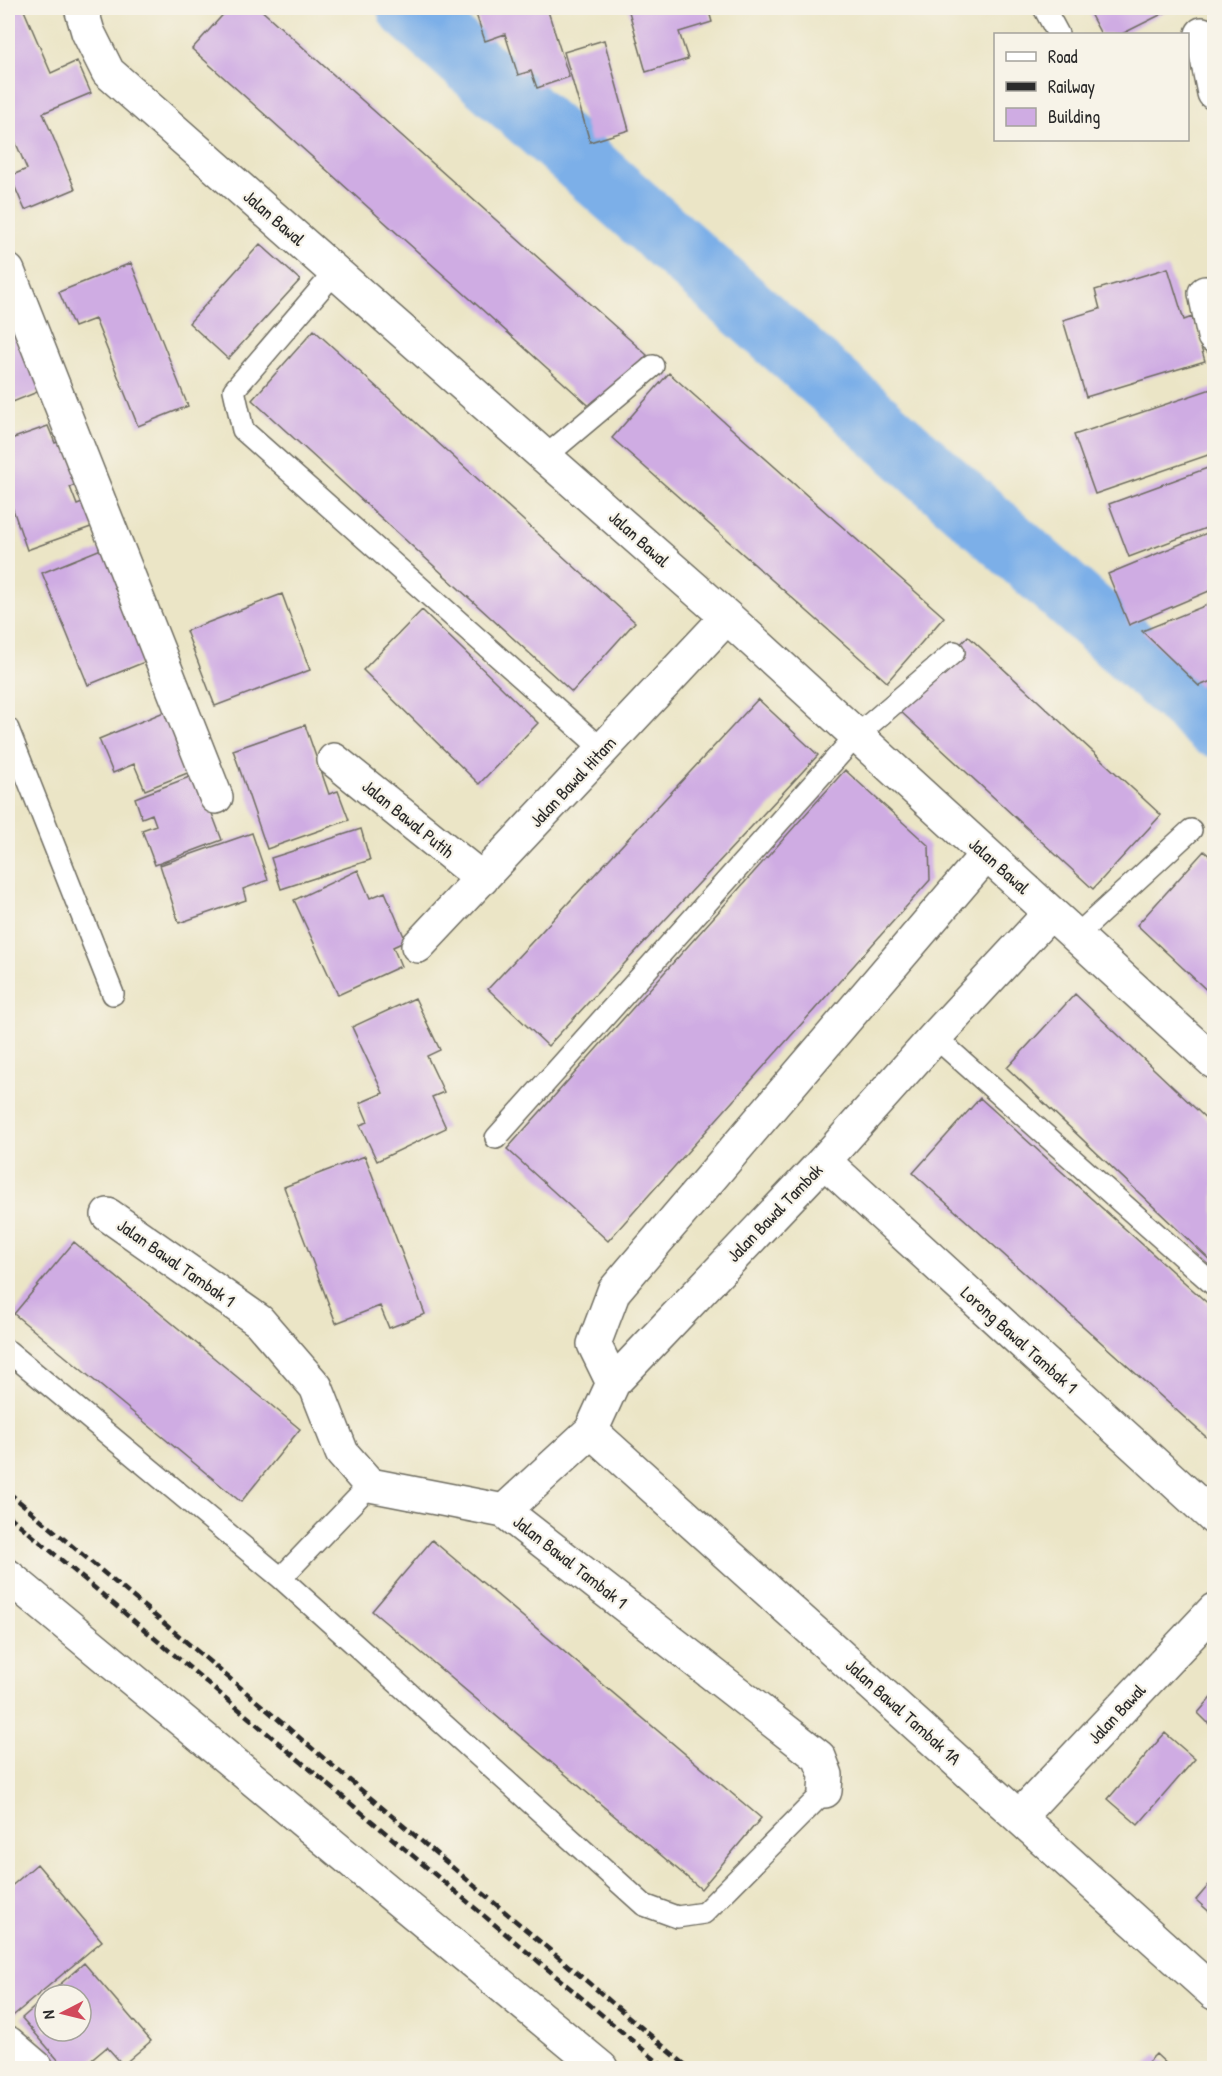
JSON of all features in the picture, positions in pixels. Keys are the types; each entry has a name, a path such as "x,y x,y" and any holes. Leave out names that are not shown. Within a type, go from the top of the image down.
{"street":[{"name":"Jalan Bawal","path":"81,8 88,32 108,72 727,617 1215,1062"},
{"path":"1202,34 1215,93"},
{"path":"8,271 216,797"},
{"path":"1205,293 1215,336"},
{"name":"Jalan Bawal Hitam","path":"418,946 727,617"},
{"name":"Jalan Bawal Putih","path":"334,760 482,879"},
{"path":"613,1383 594,1344 615,1291 986,855"},
{"name":"Jalan Bawal Tambak","path":"504,1511 591,1431 613,1383 824,1161 1050,913"},
{"name":"Lorong Bawal Tambak 1","path":"824,1161 1215,1518"},
{"name":"Jalan Bawal Tambak 1","path":"108,1215 259,1321 316,1387 342,1453 370,1485 504,1511 819,1757 826,1775 825,1791"},
{"name":"Jalan Bawal Tambak 1A","path":"591,1431 1215,1993"},
{"path":"8,1576 601,2068"},
{"name":"Jalan Bawal","path":"1018,1817 1215,1610"},
{"path":"8,2043 37,2068"}],"lane":[{"path":"1044,8 1057,33"},
{"path":"335,272 234,390 243,430 603,750"},
{"path":"546,456 653,366"},
{"path":"496,1138 856,736 954,652"},
{"path":"8,729 112,994"},
{"path":"1076,936 1191,830"},
{"path":"935,1037 1215,1285"},
{"path":"8,1351 281,1578 644,1905 677,1917 704,1913 825,1791"},
{"path":"281,1578 370,1485"}],"building":[{"path":"8,8 23,8 51,73 77,61 91,93 43,113 75,189 25,210 10,176 27,169 8,128"},
{"path":"229,8 259,8 647,355 596,412 192,49"},
{"path":"474,8 547,8 569,77 537,88 531,71 518,75 505,34 485,41"},
{"path":"628,8 708,8 712,22 679,32 688,59 646,72"},
{"path":"1087,8 1174,8 1124,33 1100,33"},
{"path":"604,40 629,130 590,142 564,52"},
{"path":"260,244 300,280 228,359 189,323"},
{"path":"131,263 188,406 138,426 95,319 74,327 59,292"},
{"path":"1168,268 1184,320 1192,317 1205,361 1086,397 1063,320 1100,309 1095,290"},
{"path":"8,275 47,388 8,404"},
{"path":"314,330 635,622 572,692 252,400"},
{"path":"669,373 944,617 887,682 612,438"},
{"path":"1214,388 1214,453 1095,494 1074,435"},
{"path":"48,426 55,443 71,437 86,480 70,487 77,505 93,499 102,523 27,550 8,495 8,440"},
{"path":"1213,466 1214,525 1129,557 1109,504"},
{"path":"1214,530 1214,589 1129,625 1108,574"},
{"path":"106,547 152,659 88,685 42,573"},
{"path":"282,594 310,670 215,706 186,631"},
{"path":"1214,602 1214,680 1199,686 1142,631"},
{"path":"422,610 538,723 479,784 363,670"},
{"path":"968,636 1161,815 1093,889 900,711"},
{"path":"758,699 818,755 548,1046 488,989"},
{"path":"171,709 195,770 145,790 134,764 113,773 99,739"},
{"path":"305,725 329,794 338,791 349,820 267,849 233,750"},
{"path":"845,770 929,846 930,880 608,1241 507,1149"},
{"path":"197,774 222,840 155,865 142,830 156,825 152,814 142,818 135,798"},
{"path":"361,829 370,860 281,889 271,858"},
{"path":"252,833 268,880 243,889 246,900 179,923 160,865"},
{"path":"1204,851 1214,860 1214,997 1137,925"},
{"path":"358,870 370,898 385,892 406,941 393,947 401,966 338,995 294,900"},
{"path":"1075,994 1214,1126 1214,1264 1007,1068"},
{"path":"415,998 440,1050 427,1056 444,1092 432,1097 446,1128 377,1161 360,1125 368,1122 360,1103 383,1093 352,1027"},
{"path":"980,1098 1214,1309 1214,1444 913,1173"},
{"path":"365,1156 425,1314 389,1328 380,1306 336,1323 284,1187"},
{"path":"74,1242 300,1429 241,1502 14,1314"},
{"path":"432,1540 761,1818 701,1889 372,1611"},
{"path":"1214,1694 1214,1729 1198,1713"},
{"path":"1165,1733 1195,1759 1138,1825 1108,1799"},
{"path":"37,1864 102,1941 52,1983 33,1983 33,1999 8,2020 8,1889"},
{"path":"1214,1879 1214,1916 1196,1900"},
{"path":"84,1963 151,2041 123,2065 107,2047 82,2068 65,2068 44,2043 93,2043 93,1983 62,1983"},
{"path":"33,2008 33,2031 22,2018"},
{"path":"1156,2054 1171,2068 1142,2068"}],"waterway":[{"path":"409,8 1214,725"}],"railway":[{"path":"8,1492 689,2068"},
{"path":"8,1515 665,2068"}]}
